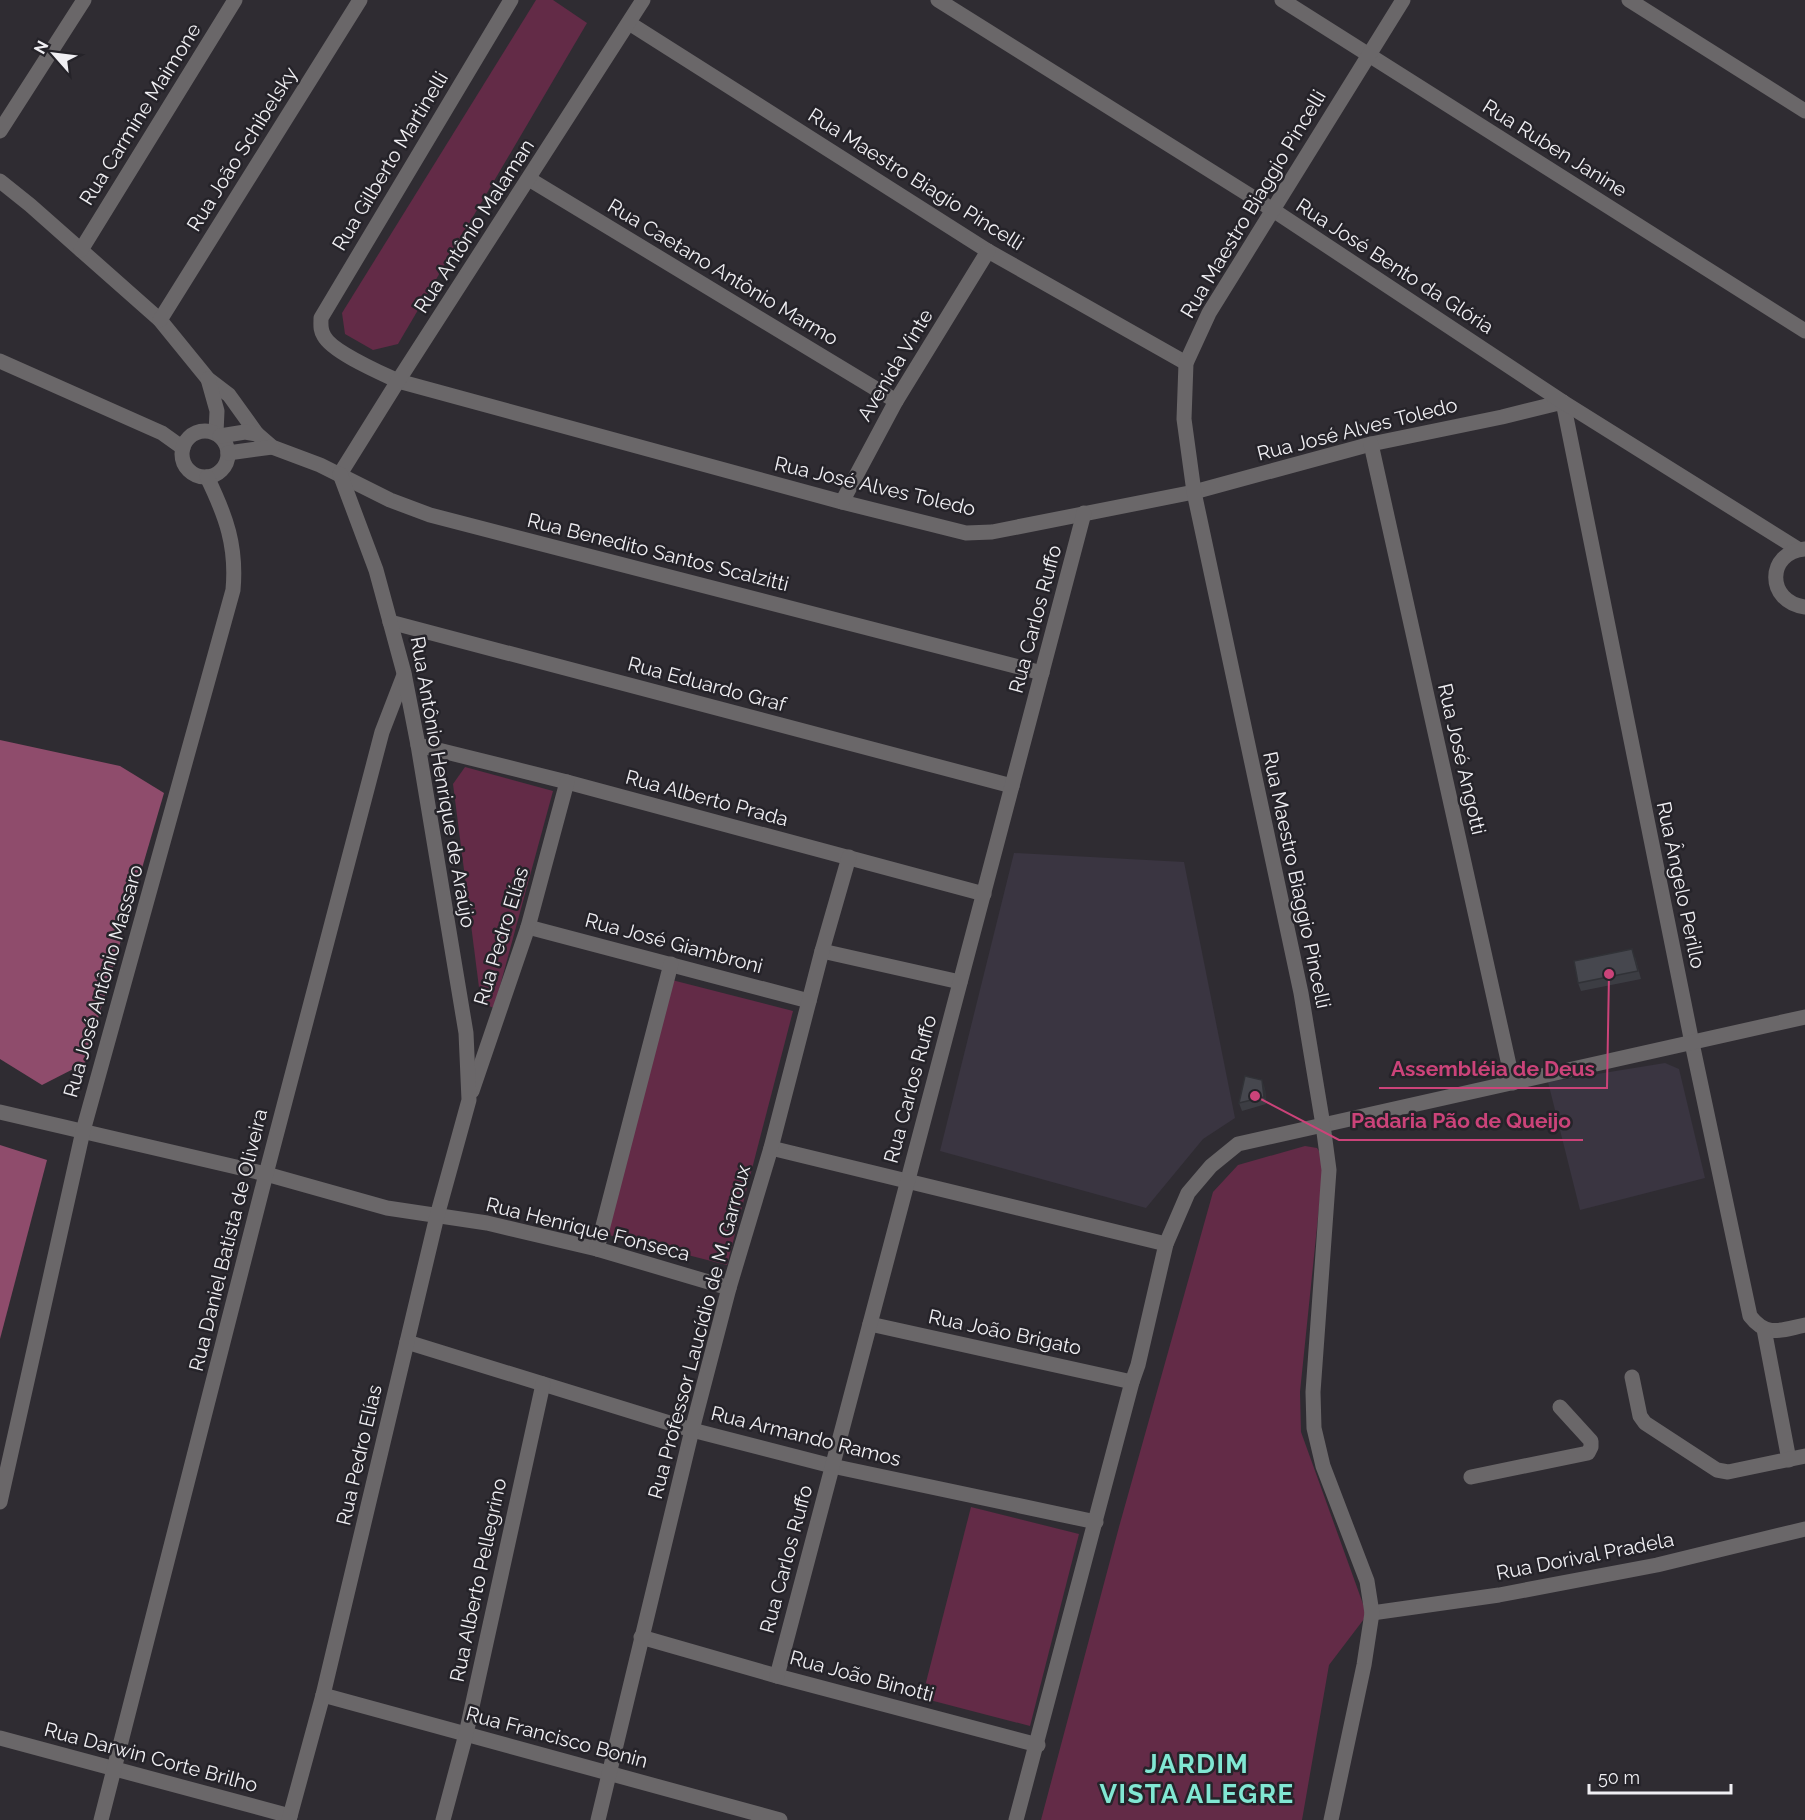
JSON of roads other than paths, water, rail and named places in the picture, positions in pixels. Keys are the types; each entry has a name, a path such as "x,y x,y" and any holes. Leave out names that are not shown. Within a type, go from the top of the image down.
{"street":[{"path":"0,131 84,0"},
{"name":"Rua Carmine Maimone","path":"81,250 235,0"},
{"name":"Rua João Schibelsky","path":"160,320 360,0"},
{"name":"Rua Gilberto Martinelli","path":"330,344 320,328 321,318 511,0"},
{"name":"Rua Antônio Malaman","path":"340,474 643,0"},
{"name":"Rua José Bento da Glória","path":"938,0 1272,210 1563,402 1802,549"},
{"name":"Rua Ruben Janine","path":"1282,0 1805,332"},
{"name":"Rua Maestro Biaggio Pincelli","path":"1331,1820 1364,1665 1372,1613 1367,1581 1323,1466 1314,1428 1313,1392 1329,1170 1301,993 1194,492 1184,419 1186,363 1209,313 1403,0"},
{"path":"1629,0 1805,111"},
{"name":"Rua Maestro Biagio Pincelli","path":"629,23 988,251 1186,363"},
{"name":"Rua Caetano Antônio Marmo","path":"529,179 896,401"},
{"path":"0,181 160,320 208,379 217,411 218,435 227,446 226,464 218,473 207,477 196,475 188,469 183,459 183,448 193,435 208,431 218,435 245,432 257,434"},
{"name":"Avenida Vinte","path":"842,502 896,401 988,251"},
{"name":"Rua José Alves Toledo","path":"330,344 368,367 398,381 842,502 966,533 992,532 1194,492 1371,444 1563,402"},
{"path":"0,361 162,433 183,448"},
{"name":"Rua Benedito Santos Scalzitti","path":"208,379 229,395 257,434 272,447 340,474 390,500 430,515 1042,673"},
{"name":"Rua Ângelo Perillo","path":"1563,402 1692,1044 1750,1316 1764,1329"},
{"name":"Rua José Angotti","path":"1371,444 1514,1083"},
{"name":"Rua Benedito Santos Scalzitti","path":"228,453 272,447"},
{"name":"Rua Antônio Henrique de Araújo","path":"340,474 375,570 404,673 466,1033"},
{"name":"Rua José Antônio Massaro","path":"0,1502 83,1131 233,590 235,566 230,534 221,506 207,477"},
{"name":"Rua Carlos Ruffo","path":"777,1676 1084,513"},
{"path":"1802,549 1790,553 1783,559 1776,576 1780,594 1787,601 1805,610"},
{"name":"Rua Eduardo Graf","path":"390,622 1012,786"},
{"name":"Rua Daniel Batista de Oliveira","path":"101,1820 382,732 404,673"},
{"name":"Rua Alberto Prada","path":"418,745 567,782 984,894"},
{"name":"Rua Pedro Elías","path":"290,1818 323,1695 437,1216 469,1100 528,927 567,782"},
{"name":"Rua Professor Laucídio de M. Garroux","path":"598,1820 611,1773 641,1637 729,1288 771,1149 822,951 849,857"},
{"name":"Rua José Giambroni","path":"528,927 809,1001"},
{"path":"822,951 960,982"},
{"path":"597,1249 671,964"},
{"path":"1016,1820 1138,1365 1166,1244 1188,1193 1210,1166 1238,1144 1805,1017"},
{"name":"Rua Pedro Elías","path":"466,1033 469,1100"},
{"name":"Rua Henrique Fonseca","path":"0,1112 266,1174 387,1208 488,1223 597,1249 729,1288"},
{"path":"771,1149 1166,1244"},
{"name":"Rua João Brigato","path":"870,1324 1132,1382"},
{"path":"1789,1460 1764,1329 1774,1332 1805,1325"},
{"name":"Rua Armando Ramos","path":"407,1342 692,1430 832,1466 1096,1522"},
{"path":"1632,1377 1640,1416 1645,1423 1717,1470 1728,1472 1805,1456"},
{"name":"Rua Alberto Pellegrino","path":"443,1820 466,1734 543,1384"},
{"path":"1471,1477 1588,1453 1591,1441 1560,1407"},
{"name":"Rua Dorival Pradela","path":"1372,1613 1511,1593 1657,1564 1805,1529"},
{"name":"Rua João Binotti","path":"641,1637 777,1676 1038,1744"},
{"name":"Rua Francisco Bonin","path":"323,1695 780,1820"},
{"name":"Rua Darwin Corte Brilho","path":"0,1738 290,1818"}],"place":[{"name":"Assembléia de Deus","path":"1609,974"},
{"name":"Padaria Pão de Queijo","path":"1255,1096"}],"district":[{"name":"JARDIM VISTA ALEGRE","path":"1197,1779"}]}
